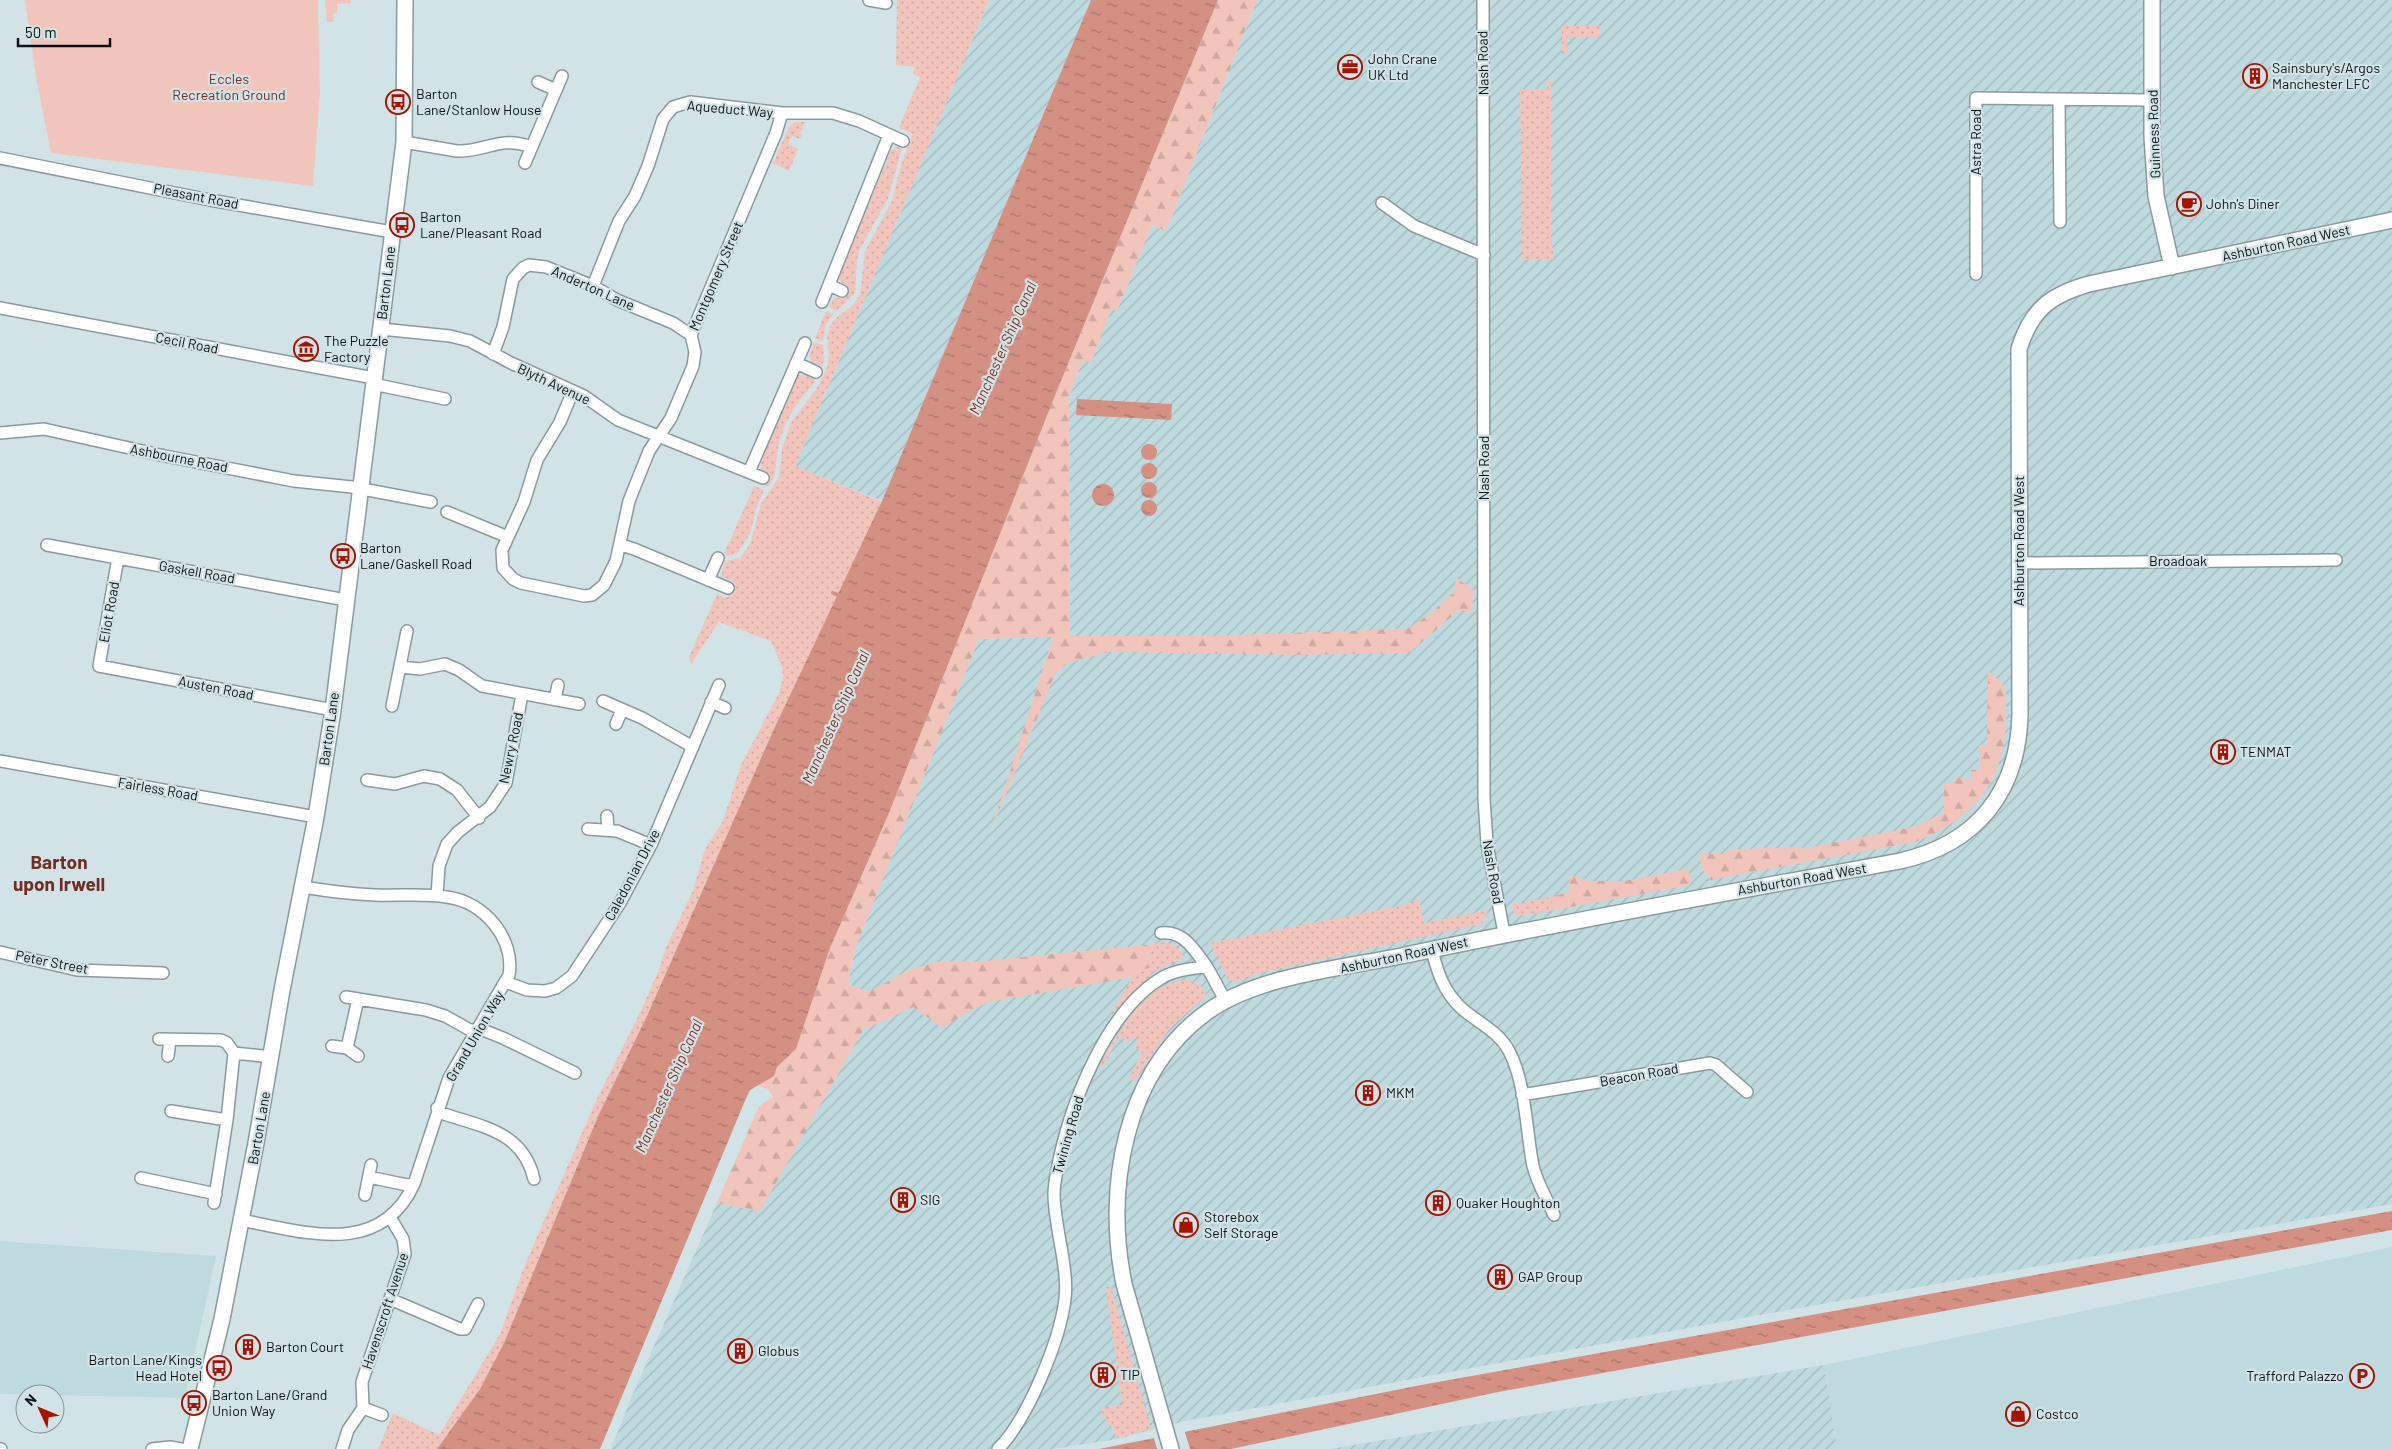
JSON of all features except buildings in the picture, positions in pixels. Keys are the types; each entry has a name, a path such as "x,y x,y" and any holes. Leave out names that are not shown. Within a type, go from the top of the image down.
{"main road":[{"name":"Barton Lane","path":"190,1449 222,1319 272,1058 282,990 316,817 333,710 404,142 406,0"},
{"name":"Guinness Road","path":"2152,0 2152,137 2156,196 2172,267"},
{"name":"Ashburton Road West","path":"1171,1449 1124,1284 1119,1258 1116,1214 1119,1173 1128,1132 1152,1075 1176,1041 1191,1025 1225,1000 1245,991 1282,980 1504,933 1909,859 1935,851 1964,834 1977,822 2001,791 2016,753 2020,714 2019,348 2024,333 2042,307 2053,297 2068,290 2392,220"}],"street":[{"path":"869,0 886,3"},
{"name":"Nash Road","path":"1483,0 1484,798 1488,844 1504,933"},
{"path":"525,163 562,76"},
{"path":"538,82 556,90"},
{"name":"Astra Road","path":"1976,274 1976,98 2152,100"},
{"path":"2059,98 2060,222"},
{"name":"Aqueduct Way","path":"593,286 620,221 640,187 654,151 660,127 667,112 681,104 690,102 782,113 833,113 860,121 902,141"},
{"name":"Montgomery Street","path":"508,537 502,550 502,568 512,579 521,583 584,596 592,595 604,586 616,562 621,546 623,524 629,501 649,452 671,418 694,366 695,352 691,335 776,133 782,113"},
{"path":"822,302 889,135"},
{"path":"404,142 454,151 466,151 508,142 532,147"},
{"name":"Pleasant Road","path":"0,158 210,200 392,232"},
{"path":"1382,203 1414,226 1484,255"},
{"name":"Anderton Lane","path":"493,354 503,327 510,285 517,273 529,265 546,267 593,286 618,300 673,323 691,335"},
{"path":"829,285 842,291"},
{"name":"Cecil Road","path":"0,308 373,381 445,399"},
{"name":"Blyth Avenue","path":"381,329 450,336 470,341 493,354 591,400 618,420 763,478"},
{"path":"749,472 805,343"},
{"path":"796,363 816,372"},
{"path":"447,512 508,537 524,502 537,460 560,422 573,391"},
{"name":"Ashbourne Road","path":"0,433 44,430 294,481 431,502"},
{"name":"Gaskell Road","path":"47,545 346,600"},
{"path":"621,546 634,548 728,588"},
{"name":"Eliot Road","path":"99,666 118,558"},
{"path":"708,580 718,558"},
{"name":"Broadoak","path":"2019,563 2336,560"},
{"path":"392,706 407,631"},
{"path":"400,667 415,670 438,665 451,666 482,686 579,704"},
{"name":"Austen Road","path":"99,666 333,710"},
{"path":"555,700 558,685"},
{"name":"Caledonian Drive","path":"506,982 527,990 545,991 556,988 572,976 620,903 651,845 719,685"},
{"name":"Newry Road","path":"437,896 439,866 447,844 458,832 479,818 490,807 506,783 522,694"},
{"path":"602,701 692,747"},
{"path":"711,702 725,708"},
{"path":"616,724 622,710"},
{"name":"Fairless Road","path":"0,761 316,817"},
{"path":"366,780 384,784 406,782 424,776 440,779 458,790 479,818"},
{"path":"382,796 384,784"},
{"path":"607,816 608,829"},
{"path":"588,829 608,829 651,845"},
{"name":"Grand Union Way","path":"241,1220 337,1236 356,1233 374,1227 390,1217 408,1196 414,1184 448,1078 506,982 510,965 507,945 496,926 471,905 454,898 374,895 303,887"},
{"path":"1161,933 1170,931 1185,939 1207,967 1225,1000"},
{"path":"1432,949 1440,981 1452,999 1461,1008 1494,1032 1509,1051 1514,1062 1522,1095 1535,1173 1554,1215"},
{"name":"Peter Street","path":"0,952 77,970 163,973"},
{"name":"Twining Road","path":"998,1449 1020,1422 1030,1402 1053,1343 1063,1310 1065,1287 1054,1186 1064,1142 1083,1084 1112,1029 1138,997 1166,976 1207,967"},
{"path":"346,997 426,1010 445,1016 470,1030 483,1030 504,1038 575,1073"},
{"path":"347,1048 358,999"},
{"path":"141,1178 215,1198 227,1120 234,1053 228,1043 221,1040 164,1040 168,1056"},
{"path":"332,1046 347,1048 358,1056"},
{"path":"234,1053 272,1058"},
{"name":"Beacon Road","path":"1522,1095 1710,1063 1747,1092"},
{"path":"437,1108 441,1113 510,1139 524,1152 534,1180"},
{"path":"171,1110 227,1120"},
{"path":"365,1195 371,1165"},
{"path":"369,1177 407,1185 414,1184"},
{"name":"Havenscroft Avenue","path":"363,1408 362,1382 405,1254 405,1246 390,1217"},
{"path":"390,1299 460,1329 465,1329 468,1325 478,1304"},
{"path":"342,1449 348,1430 363,1408 382,1415"},
{"path":"152,1449 170,1447 181,1449"}],"shaded area":[{"path":"989,0 1091,0 882,501 795,466"},
{"path":"1257,0 2392,0 2392,1204 1748,1317 1185,1421 1117,1439 1053,1449 611,1449 632,1396 717,1203 760,1211 848,984 855,949 978,639 1070,636 1069,397 1083,360 1091,362 1111,309 1117,311 1152,225 1166,231"},
{"path":"0,1241 216,1256 185,1398 65,1395 65,1384 15,1384 15,1394 0,1394"},
{"path":"2392,1247 2392,1449 1837,1449 1824,1365"},
{"path":"1824,1365 1837,1449 1330,1449"}],"green space":[{"name":"Eccles Recreation Ground","path":"25,0 318,0 320,93 313,186 51,153 36,77"},
{"path":"325,0 351,0 351,3 337,4 337,13 333,14 334,22 327,22"},
{"path":"897,0 989,0 795,466 882,502 773,731 647,1016 599,1114 504,1343 480,1389 437,1449 378,1449 393,1413 439,1435 500,1334 524,1267 595,1103 638,1017 658,972 666,947 693,891 705,849 723,821 741,765 778,695 783,679 782,667 771,641 719,622 691,664 689,657 717,594 727,598 734,582 721,576 725,561 740,558 750,544 761,504 779,477 782,449 790,424 819,385 827,367 829,354 827,338 830,326 837,317 852,306 860,295 865,251 892,201 901,165 913,134 899,128 920,77 913,74 915,67 896,65"},
{"path":"1218,0 1257,0 1166,231 1152,225 1117,311 1111,310 1091,363 1083,360 1069,397 1070,636 1209,636 1407,629 1431,613 1454,592 1456,578 1473,589 1472,611 1458,611 1409,653 1298,655 1109,652 1068,663 1055,674 991,831 1053,637 979,639 855,949 848,984 868,992 911,969 941,961 974,962 1147,945 1153,967 1136,971 1133,977 988,1002 943,1028 913,1007 868,1028 865,1027 760,1211 717,1203 759,1106 773,1097 768,1089 756,1085 774,1076 777,1067 796,1049 830,948 889,813 1056,393"},
{"path":"1562,26 1600,26 1600,37 1567,37 1567,54 1562,54"},
{"path":"1547,80 1551,80 1551,238 1554,259 1522,260 1520,89 1547,89"},
{"path":"795,122 805,122 800,139 792,136 788,144 798,149 789,171 773,163 789,127"},
{"path":"902,148 888,199 860,249 857,260 855,293 837,311 829,307 834,298 842,298 847,286 840,281 839,275 888,158 893,149"},
{"path":"826,311 834,314 826,324 823,341 815,338"},
{"path":"814,342 823,345 824,360 822,366 812,362 809,357"},
{"path":"799,375 806,375 815,379 815,382 802,397 783,430 773,478 769,487 765,485 768,474 762,471 761,463 795,379"},
{"path":"754,486 764,490 756,509 750,534 737,554 727,556 724,554"},
{"path":"1988,671 2000,682 2006,693 2006,722 2003,747 1991,783 1976,803 1955,821 1932,835 1915,842 1710,880 1701,867 1700,854 1721,854 1735,849 1812,847 1914,827 1944,813 1944,783 1954,783 1955,778 1971,779 1971,770 1979,770 1979,745 1987,745"},
{"path":"1687,869 1691,877 1690,885 1554,910 1551,897 1569,892 1570,875 1589,881 1624,881"},
{"path":"1551,897 1554,910 1519,916 1514,913 1510,905"},
{"path":"1419,899 1424,923 1487,910 1486,919 1481,924 1260,973 1236,982 1228,979 1210,943 1400,906"},
{"path":"1164,942 1177,946 1183,955 1182,959 1153,972 1109,1018 1136,971 1153,967 1147,945"},
{"path":"1189,980 1200,985 1207,995 1170,1028 1134,1081 1129,1079 1142,1052 1134,1046 1139,1040 1133,1036 1128,1042 1119,1036 1103,1067 1100,1065 1125,1024 1147,998 1160,988 1174,982"},
{"path":"1106,1287 1111,1287 1151,1429 1117,1438 1116,1433 1104,1417 1101,1408 1122,1405"}],"water":[{"name":"Manchester Ship Canal","path":"1091,0 1218,0 1056,393 889,813 830,948 796,1049 777,1067 774,1076 750,1090 600,1449 437,1449 480,1389 504,1343 599,1114 647,1016 773,731 882,501"},
{"path":"1077,399 1172,404 1171,420 1076,415"},
{"path":"1149,444 1155,446 1157,452 1155,458 1149,460 1143,458 1141,452 1143,446"},
{"path":"1149,463 1155,465 1157,471 1155,477 1149,479 1143,477 1141,471 1143,465"},
{"path":"1149,482 1155,484 1157,490 1155,496 1149,498 1143,496 1141,490 1143,484"},
{"path":"1103,484 1111,487 1114,495 1111,503 1103,506 1095,503 1092,495 1095,487"},
{"path":"1149,500 1155,502 1157,508 1155,514 1149,516 1143,514 1141,508 1143,502"},
{"path":"2392,1211 2392,1230 1498,1392 1231,1449 1099,1449 1421,1385"}],"pier":[{"path":"1184,1429 1190,1449 1157,1449 1153,1435"}],"waterway":[{"path":"833,593 838,595"}],"place":[{"name":"John Crane UK Ltd","path":"1350,67"},
{"name":"Sainsbury's/Argos Manchester LFC","path":"2255,76"},
{"name":"Barton Lane/Stanlow House","path":"398,102"},
{"name":"John's Diner","path":"2189,204"},
{"name":"Barton Lane/Pleasant Road","path":"402,225"},
{"name":"The Puzzle Factory","path":"306,349"},
{"name":"Barton Lane/Gaskell Road","path":"343,556"},
{"name":"TENMAT","path":"2223,752"},
{"name":"MKM","path":"1368,1093"},
{"name":"SIG","path":"903,1200"},
{"name":"Quaker Houghton","path":"1438,1203"},
{"name":"Storebox Self Storage","path":"1186,1225"},
{"name":"GAP Group","path":"1500,1277"},
{"name":"Barton Court","path":"248,1347"},
{"name":"Globus","path":"740,1351"},
{"name":"Barton Lane/Kings Head Hotel","path":"219,1368"},
{"name":"TIP","path":"1103,1375"},
{"name":"Trafford Palazzo","path":"2362,1376"},
{"name":"Barton Lane/Grand Union Way","path":"194,1403"},
{"name":"Costco","path":"2018,1414"}],"district":[{"name":"Barton upon Irwell","path":"59,873"}]}
